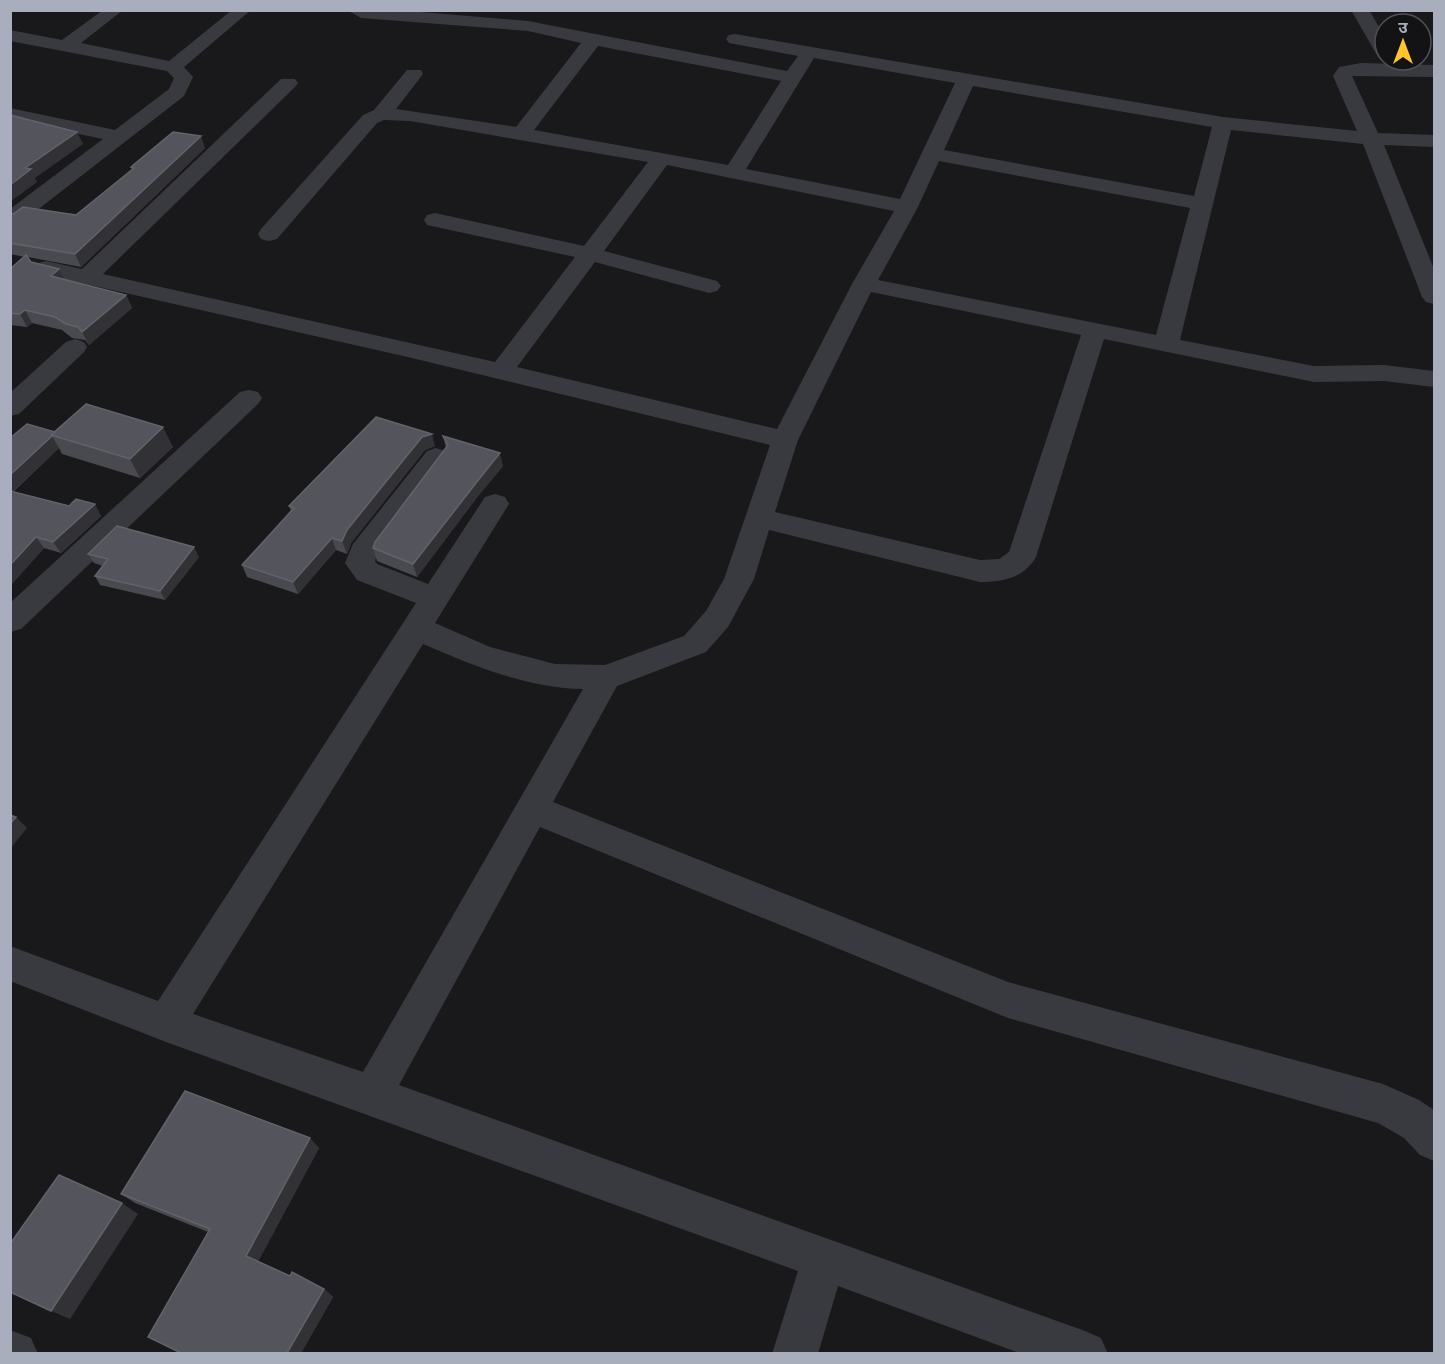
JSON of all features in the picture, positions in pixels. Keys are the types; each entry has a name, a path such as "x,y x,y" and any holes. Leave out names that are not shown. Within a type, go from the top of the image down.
{"street":[{"path":"65,46 115,10"},
{"path":"173,67 243,10"},
{"path":"355,10 361,13 528,26 793,78"},
{"path":"1360,10 1373,32"},
{"path":"10,35 173,67 184,77 177,92 10,220"},
{"path":"735,39 1223,123 1371,139 1434,141"},
{"path":"521,134 593,40"},
{"path":"733,173 809,52"},
{"path":"1373,66 1346,71 1342,76 1371,139 1434,297"},
{"path":"269,234 370,119 381,114 414,74"},
{"path":"416,628 483,657 555,676 606,677 695,644 717,619 740,579 785,440 864,284 907,207 967,78"},
{"path":"87,277 288,83"},
{"path":"10,114 121,137"},
{"path":"381,114 410,116 662,158 907,207"},
{"path":"1166,345 1223,123"},
{"path":"932,154 1202,204"},
{"path":"501,371 662,158"},
{"path":"435,220 590,254 709,286"},
{"path":"46,268 501,371 785,440"},
{"path":"864,284 1314,374 1384,373 1434,379"},
{"path":"759,518 980,571 998,571 1013,567 1022,557 1095,330"},
{"path":"10,408 75,347"},
{"path":"10,621 249,398"},
{"path":"435,599 367,572 360,563 363,551 436,457"},
{"path":"166,1023 495,504"},
{"path":"372,1095 606,677"},
{"path":"532,809 1008,1000 1383,1104 1405,1114 1430,1133 1434,1141"},
{"path":"10,963 166,1023 372,1095 1085,1353"},
{"path":"795,1353 824,1258"}],"building":[{"path":"10,115 77,132 25,168 31,169 10,185"},
{"path":"173,132 201,136 75,254 10,243 10,215 23,207 76,215 134,168 131,167"},
{"path":"26,255 31,262 59,269 51,276 126,295 82,332 78,327 66,324 55,317 25,310 20,314 10,313 10,269"},
{"path":"86,404 163,427 130,459 51,435"},
{"path":"376,417 432,434 422,437 347,530 342,541 332,538 293,582 242,565 294,508 289,506"},
{"path":"27,424 55,432 10,475 10,438"},
{"path":"443,436 500,453 413,564 373,548 375,542 448,445"},
{"path":"10,491 69,506 76,499 95,504 53,542 36,537 10,565"},
{"path":"117,526 194,547 160,591 95,576 108,559 88,554"},
{"path":"10,815 16,817 10,824"},
{"path":"185,1091 310,1138 246,1256 290,1276 292,1272 324,1289 287,1353 181,1353 148,1337 210,1229 121,1194"},
{"path":"59,1175 122,1203 51,1311 10,1292 10,1244"}]}
